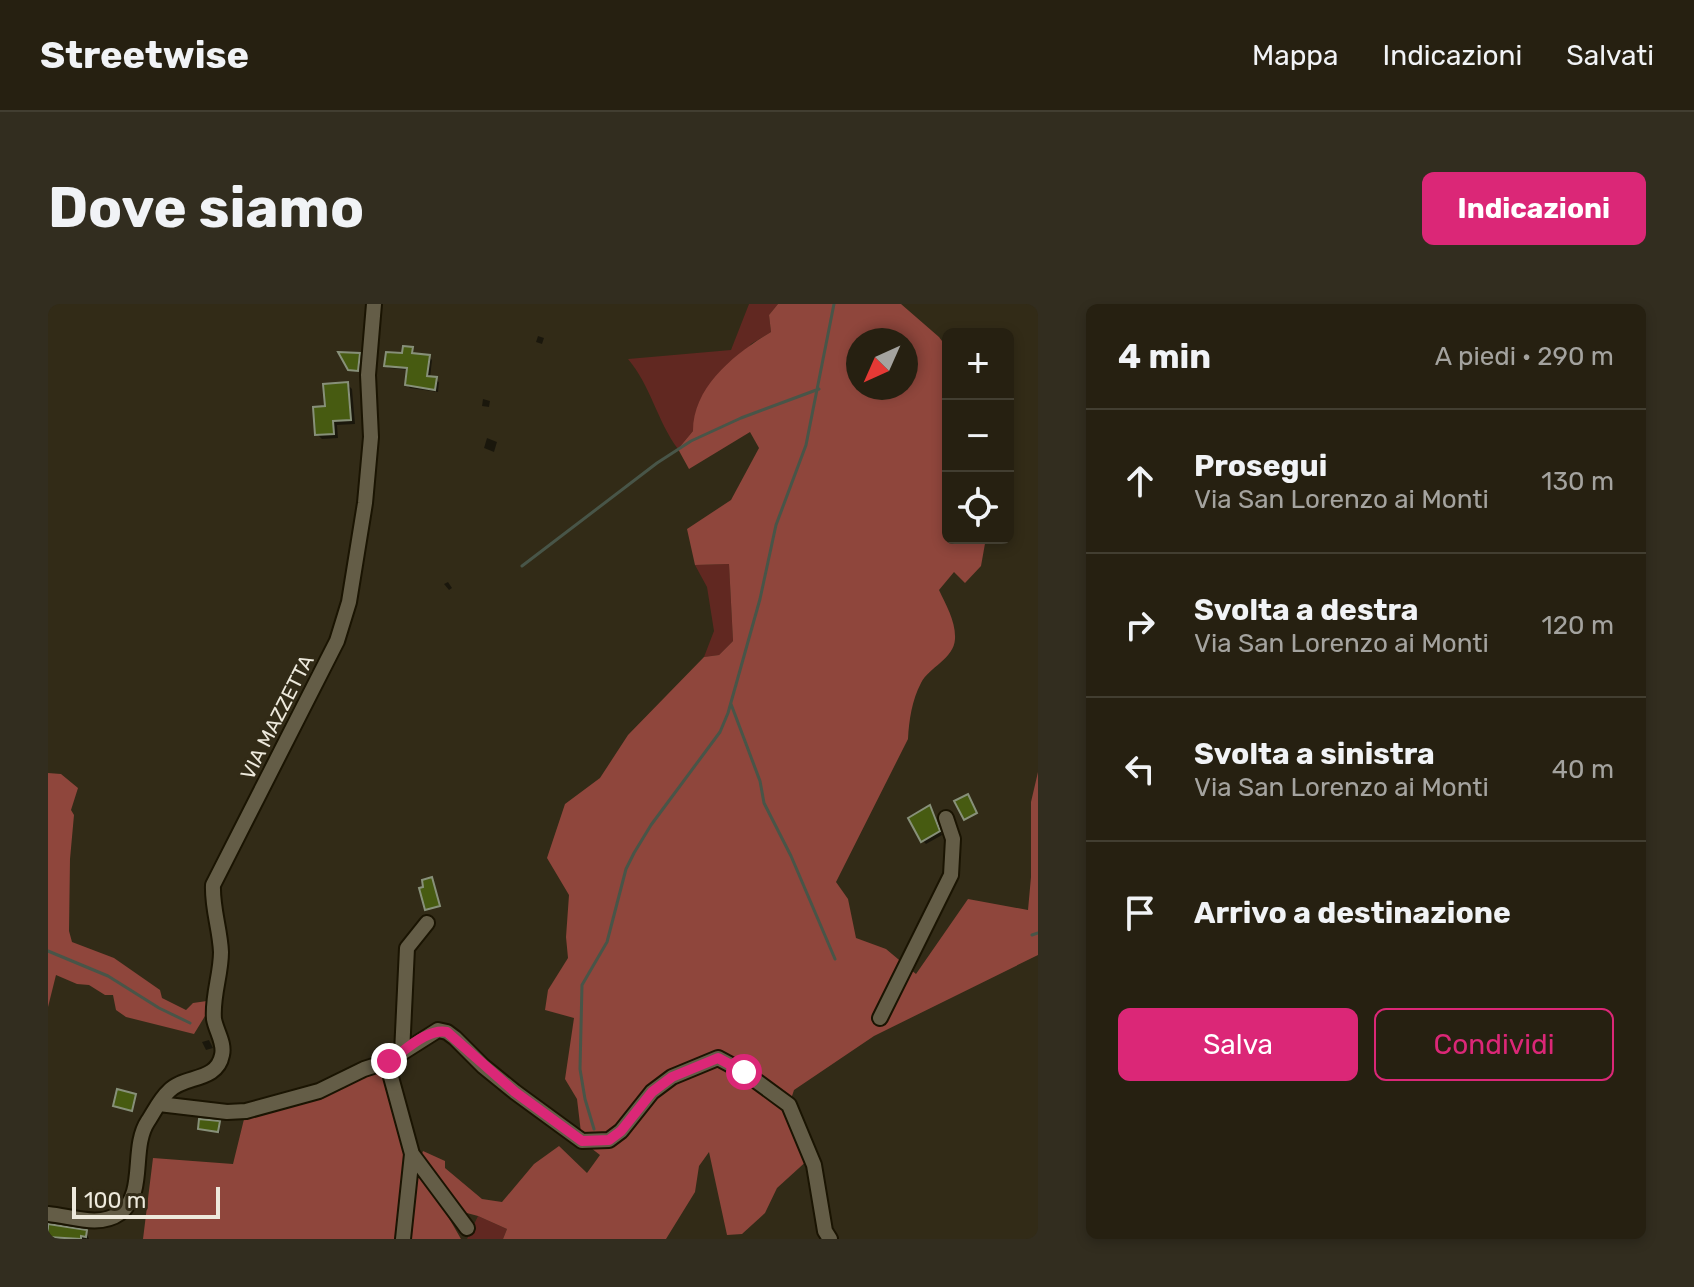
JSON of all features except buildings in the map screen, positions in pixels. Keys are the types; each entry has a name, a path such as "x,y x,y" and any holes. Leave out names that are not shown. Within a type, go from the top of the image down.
{"street":[{"name":"VIA MAZZETTA","path":"159,1104 169,1090 207,1075 222,1056 215,1022 214,1000 221,952 212,905 213,885 337,641 349,602 370,452 368,375 374,304"},
{"path":"880,1018 951,875 953,839 946,818"},
{"path":"403,1239 412,1154 391,1077 396,1057 407,948 427,923"},
{"path":"48,1214 88,1220 107,1219 119,1213 129,1203 135,1186 137,1148 143,1128 159,1104 227,1112 246,1111 319,1091 396,1057 438,1030 447,1032 515,1092 582,1141 609,1140 621,1131 652,1092 672,1077 718,1058 744,1072 789,1105 814,1165 825,1231 830,1239"},
{"path":"412,1154 467,1228"}],"shaded area":[{"path":"749,304 778,304 769,315 771,332 751,344 678,449 643,381 628,359 731,350"},
{"path":"778,304 901,304 939,337 942,341 942,544 985,544 981,566 965,583 954,572 939,590 954,626 954,646 921,683 915,696 908,739 836,882 848,899 856,938 886,949 916,974 968,899 1028,910 1031,802 1038,772 1038,955 874,1036 794,1090 789,1105 810,1158 777,1188 765,1213 742,1234 727,1235 709,1152 699,1166 695,1192 666,1239 503,1239 507,1229 452,1209 419,1162 423,1151 445,1161 445,1168 482,1199 502,1202 534,1164 559,1146 587,1173 600,1155 582,1141 577,1099 565,1079 574,1018 545,1010 548,990 568,958 569,895 547,858 565,804 600,778 628,735 704,657 719,655 733,641 729,564 695,565 687,529 731,500 759,448 750,432 689,469 678,449 693,431 695,415 708,385 744,350 771,332 769,315"},
{"path":"729,564 733,641 719,655 704,657 714,631 707,587 695,565"},
{"path":"48,773 61,774 78,788 71,810 74,815 70,859 69,931 72,942 114,958 160,990 162,998 186,1010 193,1003 214,1000 214,1015 205,1016 194,1034 126,1017 116,1010 113,995 105,995 89,985 77,984 56,975 48,1007"},
{"path":"389,1061 412,1154 461,1239 143,1239 153,1158 233,1164 246,1111"},
{"path":"478,1216 507,1229 503,1239 467,1239"}],"waterway":[{"path":"594,1129 580,1069 582,985 607,942 626,869 634,853 720,732 728,713 760,599 776,525 806,445 834,304"},
{"path":"522,566 657,463 691,441 741,418 819,389"},
{"path":"731,704 760,781 764,803 791,856 835,959"},
{"path":"1032,935 1038,933"},
{"path":"48,951 108,976 159,1008 190,1023"}],"route":[{"path":"389,1061 438,1030 447,1032 515,1092 582,1141 609,1140 621,1131 652,1092 672,1077 718,1058 744,1072"}]}
